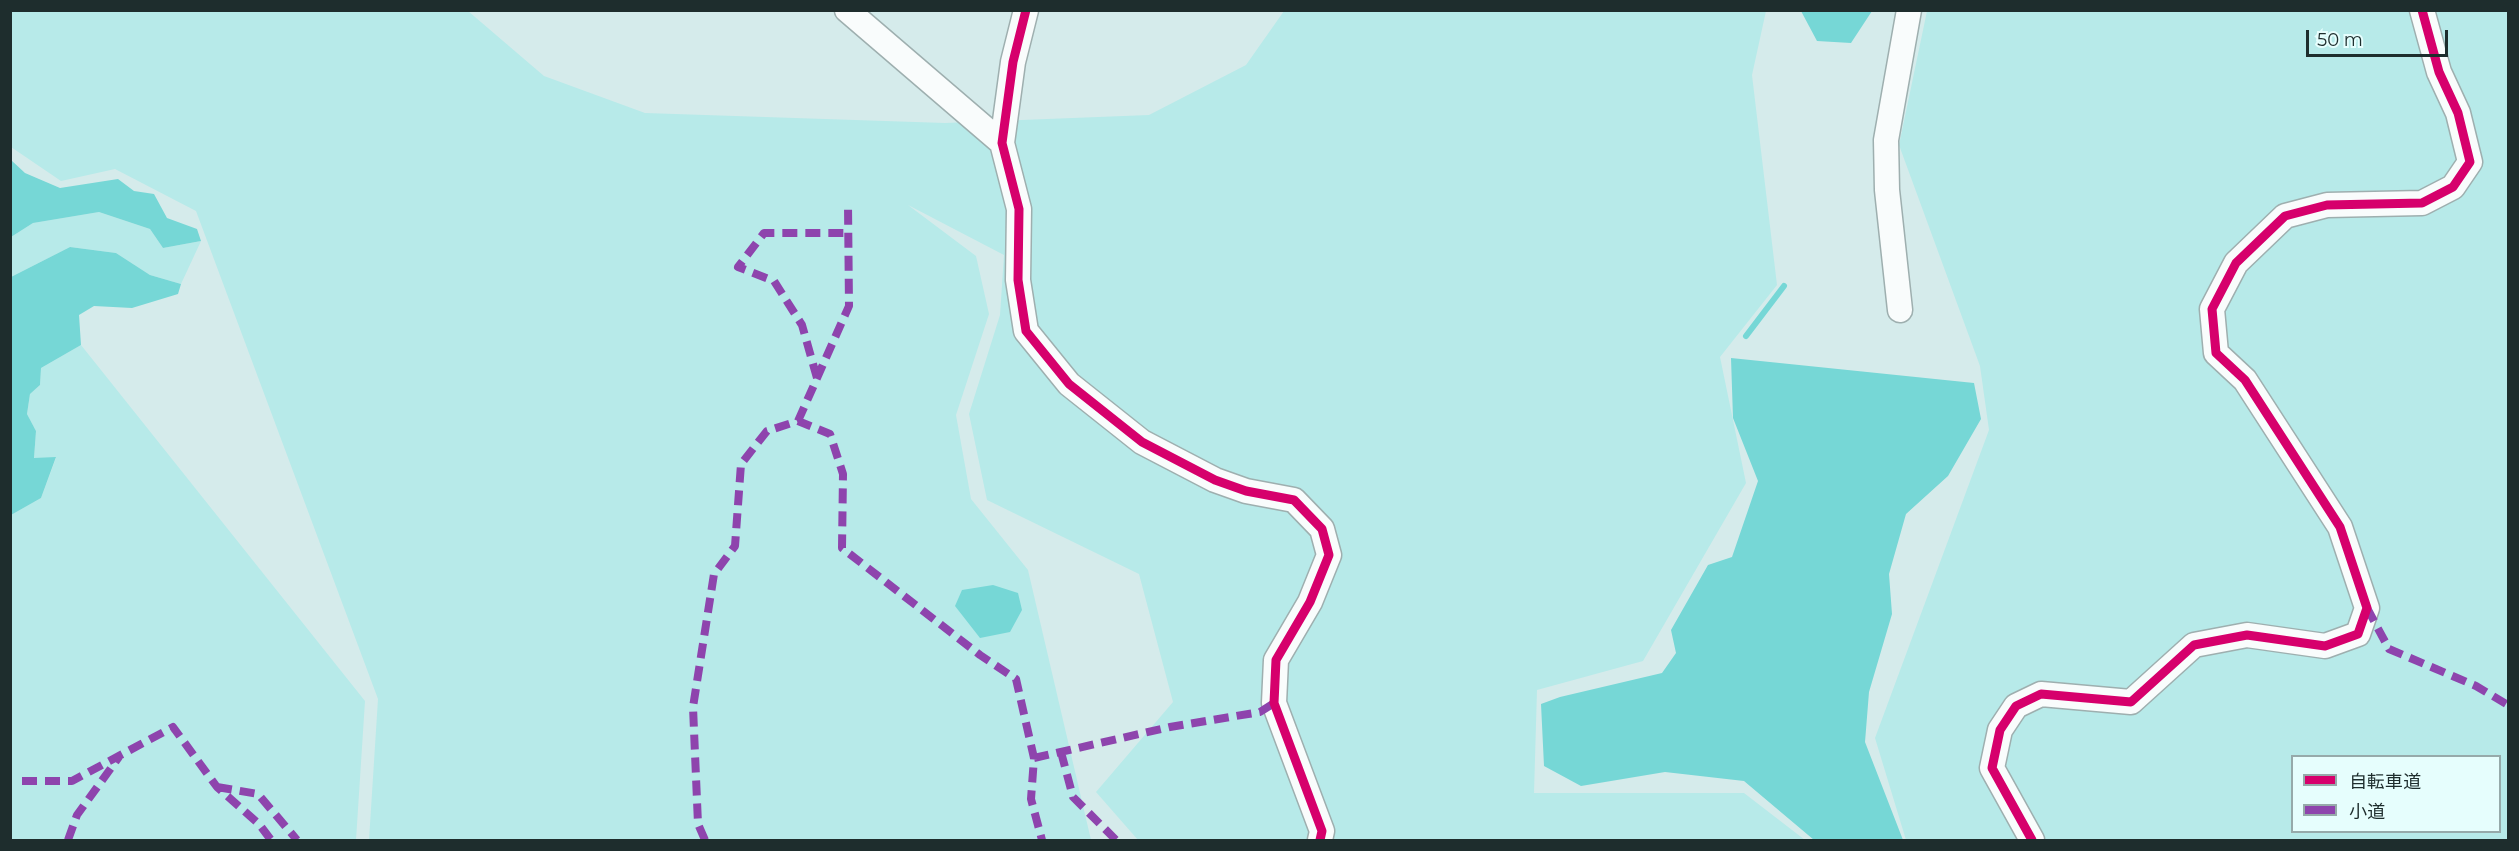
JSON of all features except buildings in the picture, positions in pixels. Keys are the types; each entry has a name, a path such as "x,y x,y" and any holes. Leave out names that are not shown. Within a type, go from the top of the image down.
{"street":[{"path":"847,10 1002,143"},
{"path":"1026,10 1013,62 1002,143 1019,209 1018,280 1026,331 1069,384 1142,442 1215,480 1246,491 1294,500 1322,529 1329,555 1310,602 1276,660 1274,703 1322,831 1320,840"},
{"path":"1900,310 1887,190 1886,140 1909,10"},
{"path":"2032,840 1992,768 2000,730 2016,706 2041,694 2131,702 2194,645 2247,634 2325,646 2358,634 2367,608 2340,527 2245,380 2216,353 2212,309 2236,262 2285,216 2327,205 2422,203 2453,187 2470,162 2458,113 2439,72 2422,10"}],"shaded area":[{"path":"10,11 468,11 544,76 645,113 945,123 1149,115 1246,65 1284,11 1766,11 1752,75 1777,285 1720,357 1746,483 1643,661 1537,690 1534,793 1744,793 1805,840 1138,840 1096,792 1173,702 1139,574 987,500 969,414 1000,315 1004,255 908,205 976,256 989,314 956,415 971,499 1028,570 1091,840 369,840 378,699 196,211 115,169 61,181 11,147"},
{"path":"1927,11 2508,11 2508,840 1906,840 1875,738 1989,430 1980,366 1899,145"},
{"path":"99,212 150,229 163,248 201,241 181,284 150,275 116,253 70,247 11,277 11,237 33,223"},
{"path":"81,345 365,701 356,840 11,840 11,515 41,498 56,458 34,458 36,431 27,414 30,394 40,385 41,368"}],"water":[{"path":"1801,11 1872,11 1851,43 1817,41"},
{"path":"11,160 25,173 60,188 118,179 134,191 154,194 167,218 197,229 201,241 163,248 150,229 99,212 33,223 11,237"},
{"path":"70,247 116,253 150,275 181,284 178,294 132,308 94,306 79,315 81,345 41,368 40,385 30,394 27,414 36,431 34,458 56,457 41,498 11,515 11,277"},
{"path":"1731,358 1974,383 1981,419 1948,476 1906,514 1889,574 1892,614 1869,692 1865,742 1903,840 1814,840 1744,781 1665,772 1581,786 1544,766 1541,704 1560,697 1662,673 1676,653 1671,630 1708,565 1732,557 1758,481 1733,418"},
{"path":"993,585 1018,593 1022,610 1010,632 980,638 955,606 962,590"}],"waterway":[{"path":"1746,336 1784,286"}],"marked path":[{"path":"798,421 849,306 848,205"},
{"path":"817,378 802,325 774,281 738,267 764,233 848,233"},
{"path":"705,840 698,824 693,707 714,574 735,546 741,464 767,431 798,421 830,434 843,474 842,548 980,655 1016,679 1034,758 1031,799 1042,840"},
{"path":"2367,608 2389,649 2476,686 2508,705"},
{"path":"1034,758 1170,727 1260,712 1274,703"},
{"path":"22,781 72,781 173,727 217,787 259,824 271,840"},
{"path":"1061,752 1073,797 1116,840"},
{"path":"68,840 77,815 119,757"},
{"path":"217,787 258,794 297,840"}],"cycle path":[{"path":"1026,10 1013,62 1002,143 1019,209 1018,280 1026,331 1069,384 1142,442 1215,480 1246,491 1294,500 1322,529 1329,555 1310,602 1276,660 1274,703 1322,831 1320,840"},
{"path":"2032,840 1992,768 2000,730 2016,706 2041,694 2131,702 2194,645 2247,635 2325,646 2358,634 2367,608 2340,527 2245,380 2216,353 2212,309 2236,263 2285,216 2327,205 2422,203 2453,187 2470,162 2458,113 2439,72 2422,10"}]}
